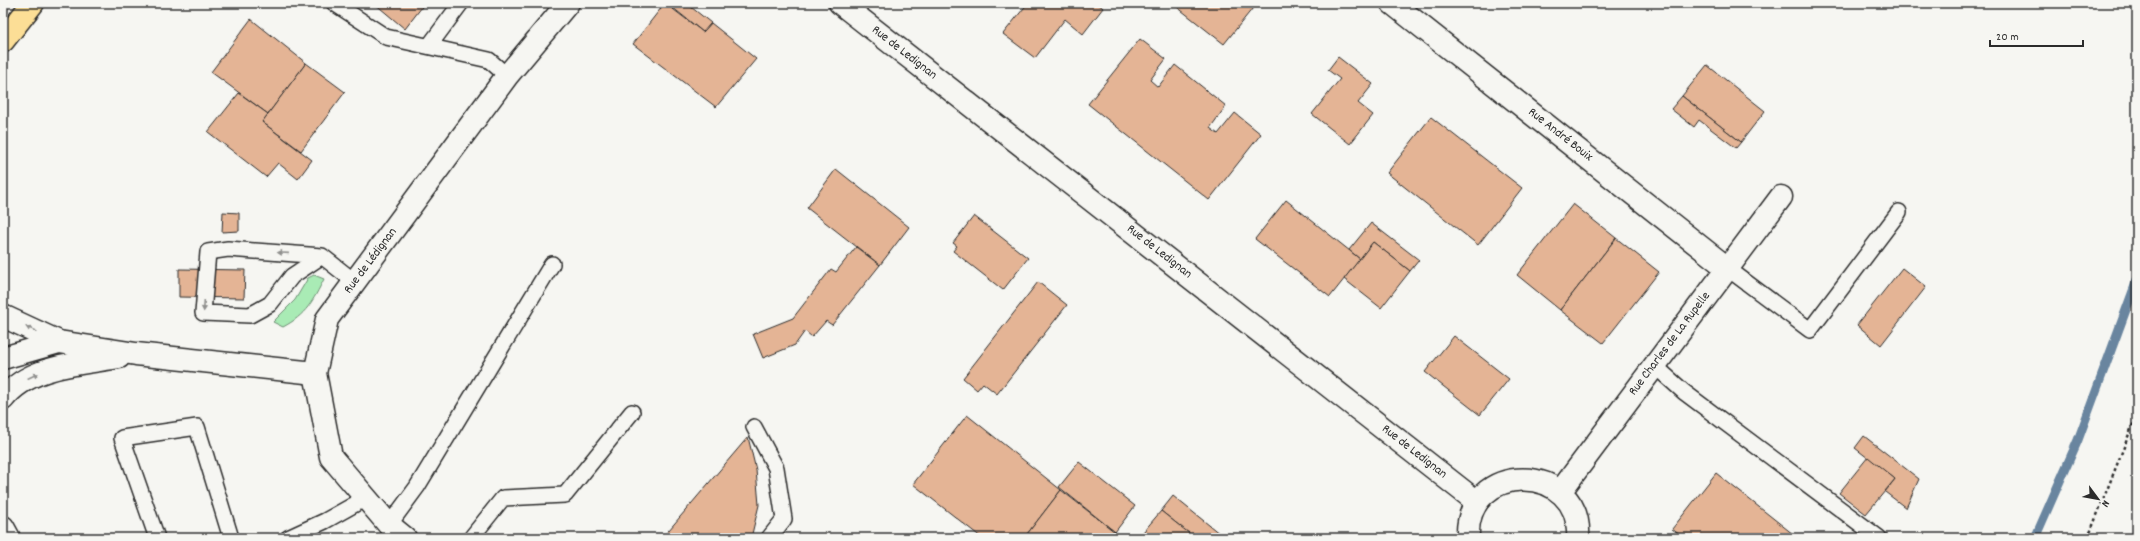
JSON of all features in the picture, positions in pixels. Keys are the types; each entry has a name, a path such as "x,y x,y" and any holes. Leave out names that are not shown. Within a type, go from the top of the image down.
{"main road":[{"path":"3,41 33,3"}],"street":[{"name":"Rue de Lédignan","path":"406,538 388,524 331,457 314,373 327,319 508,76 568,3"},
{"name":"Rue André Bouix","path":"1392,3 1727,268"},
{"name":"Rue de Ledignan","path":"848,5 1477,502"},
{"name":"Rue Charles de La Rupelle","path":"1560,492 1781,197"},
{"path":"3,316 59,342 136,354 314,373"},
{"path":"3,358 59,342"},
{"path":"3,399 21,382 37,373 136,354"},
{"path":"1468,538 1469,518 1477,502 1491,488 1507,480 1526,478 1545,482 1560,492 1571,505 1577,520 1578,538"},
{"path":"3,526 9,538"}],"lane":[{"path":"334,3 386,37 489,60 508,76"},
{"path":"429,46 461,3"},
{"path":"1727,268 1810,330 1899,212"},
{"path":"322,256 292,276 270,304 250,315 203,313 208,252 228,249 322,256 355,282"},
{"path":"388,524 417,487 552,264"},
{"path":"1655,366 1684,392 1879,538"},
{"path":"471,538 503,498 565,495 632,412"},
{"path":"157,538 122,438 197,427 231,538"},
{"path":"754,427 776,468 784,519 769,538"},
{"path":"288,538 325,521 366,498"}],"path":[{"path":"2088,538 2137,414"}],"green space":[{"path":"314,275 324,279 308,307 298,318 283,327 273,322 295,300 308,278"}],"building":[{"path":"374,3 425,3 405,29"},
{"path":"665,3 703,32 711,23 756,59 716,107 633,44"},
{"path":"667,3 686,3 711,23 703,32"},
{"path":"1028,3 1097,3 1103,8 1083,34 1065,19 1035,58 1003,34"},
{"path":"1172,3 1257,3 1224,44"},
{"path":"251,19 306,63 268,114 211,72"},
{"path":"1140,39 1166,59 1150,80 1158,87 1175,65 1226,106 1210,128 1218,134 1235,113 1261,134 1209,200 1088,104"},
{"path":"1338,57 1373,84 1358,103 1373,115 1350,144 1312,114 1340,79 1328,70"},
{"path":"306,63 345,92 301,151 262,122"},
{"path":"1707,65 1765,111 1741,142 1682,96"},
{"path":"239,93 268,114 262,122 312,160 298,179 278,163 266,177 208,132"},
{"path":"1682,96 1741,142 1736,148 1699,120 1694,127 1671,109"},
{"path":"1431,117 1522,188 1478,245 1387,173"},
{"path":"836,169 909,227 880,265 807,208"},
{"path":"1286,200 1360,259 1330,297 1255,239"},
{"path":"1573,204 1616,238 1560,310 1517,275"},
{"path":"223,212 239,213 239,231 222,232"},
{"path":"974,216 1028,258 1003,290 953,251 957,246 953,243"},
{"path":"1371,223 1419,260 1410,271 1373,242 1360,259 1349,250"},
{"path":"1616,238 1659,272 1603,343 1560,310"},
{"path":"1373,242 1410,271 1381,308 1344,279"},
{"path":"856,247 880,265 832,325 826,321 812,337 805,331 795,345 763,358 753,334 793,318 831,269 836,272"},
{"path":"1902,268 1926,287 1881,345 1857,325"},
{"path":"179,269 245,270 244,298 179,297"},
{"path":"1038,282 1067,305 997,394 983,383 977,390 963,378"},
{"path":"1454,336 1509,379 1480,415 1425,372"},
{"path":"967,415 1061,490 1024,538 982,538 913,484"},
{"path":"1864,436 1919,479 1906,508 1885,492 1895,479 1855,448"},
{"path":"748,437 756,470 759,505 751,538 663,537"},
{"path":"1868,457 1895,479 1866,514 1839,493"},
{"path":"1079,462 1135,506 1115,532 1059,487"},
{"path":"1716,473 1798,538 1684,538 1672,529"},
{"path":"1061,490 1115,532 1123,538 1024,538"},
{"path":"1173,496 1225,538 1195,538 1161,511"},
{"path":"1161,511 1195,538 1138,538"}],"waterway":[{"path":"2035,538 2078,440 2137,280"}]}
